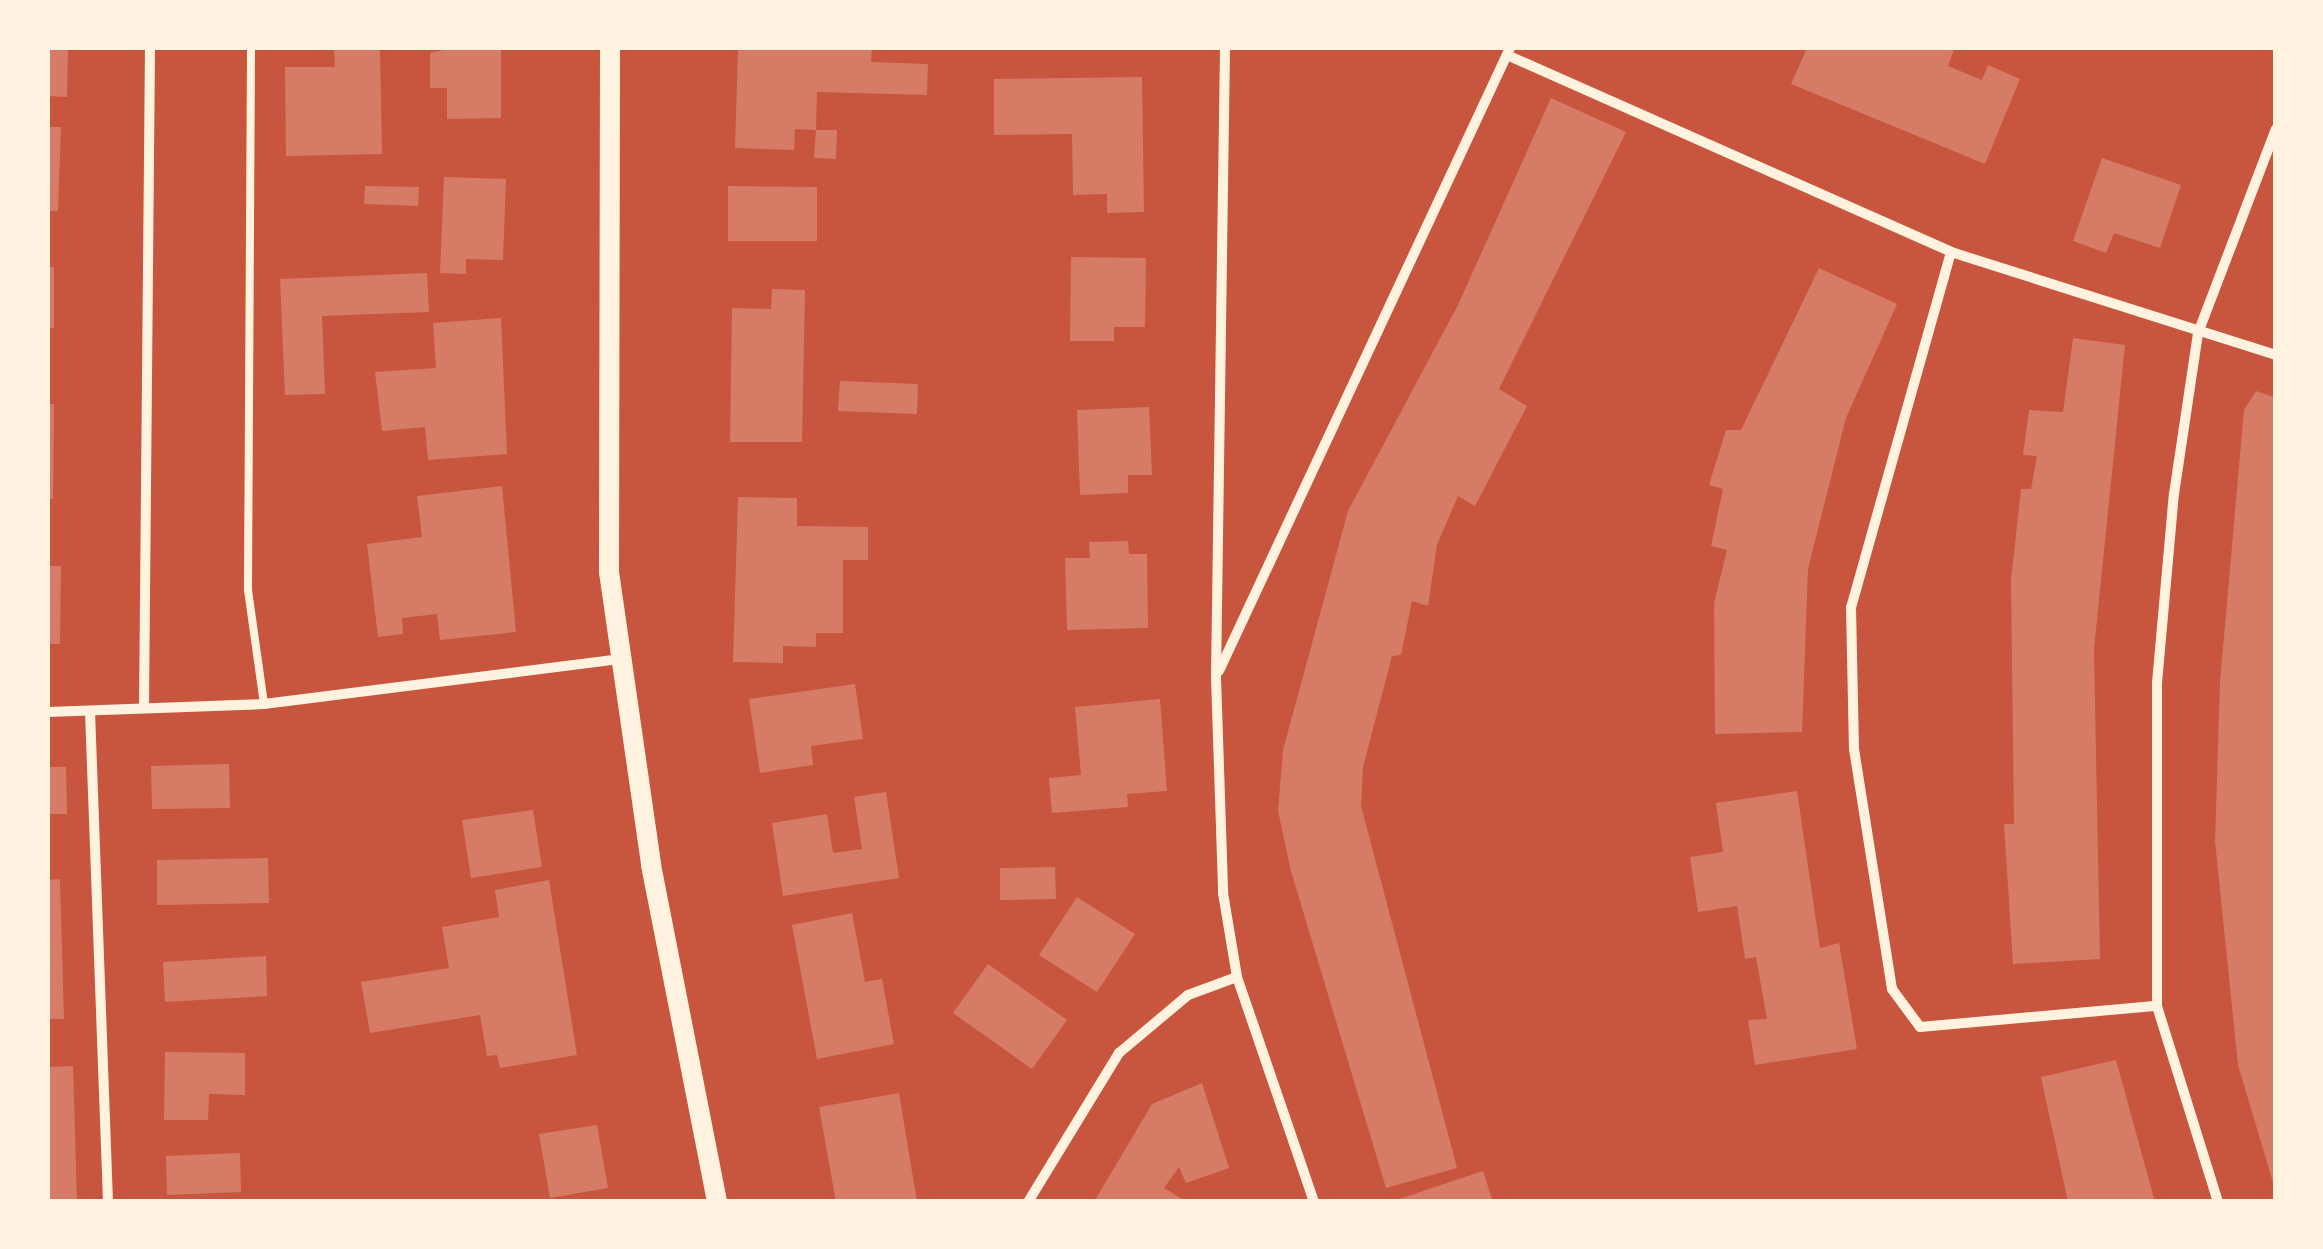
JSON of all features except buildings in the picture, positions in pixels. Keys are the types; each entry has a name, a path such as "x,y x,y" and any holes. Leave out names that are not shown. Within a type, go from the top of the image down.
{"main road":[{"path":"610,48 610,572 619,659 651,864 717,1202"}],"street":[{"path":"144,708 150,48"},
{"path":"1226,48 1216,676 1223,893 1237,977 1314,1202"},
{"path":"1216,676 1509,51 1951,252 2276,355"},
{"path":"2218,1202 2157,1006 2157,683 2174,494 2198,333 2276,129"},
{"path":"1951,252 1851,607 1854,749 1892,989 1920,1027 2157,1006"},
{"path":"48,712 264,704 619,659"},
{"path":"90,710 108,1202"},
{"path":"1028,1202 1119,1052 1188,995 1237,977"}],"lane":[{"path":"251,48 248,590 264,704"}]}
